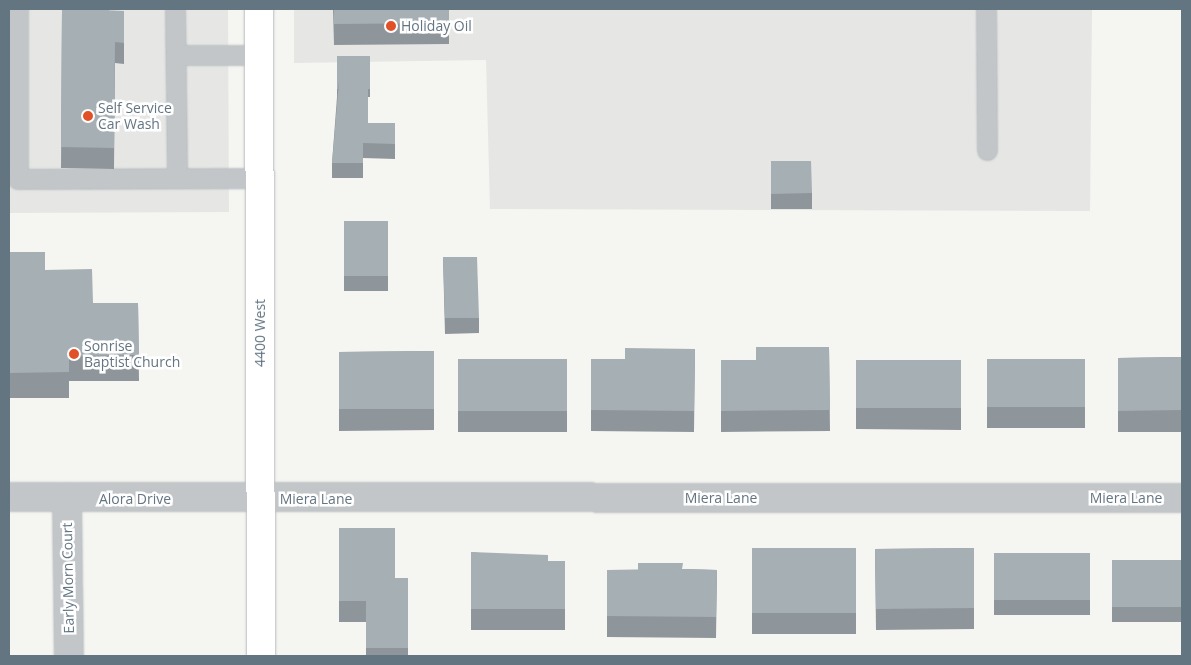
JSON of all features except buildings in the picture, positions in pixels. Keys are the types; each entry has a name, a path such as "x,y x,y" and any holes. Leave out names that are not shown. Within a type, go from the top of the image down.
{"street":[{"name":"4400 West","path":"260,9 261,656"},
{"name":"Alora Drive","path":"9,497 67,500 261,499"},
{"name":"Miera Lane","path":"261,499 1182,498"},
{"name":"Early Morn Court","path":"67,500 69,656"}],"lane":[{"path":"18,9 18,179 260,178"},
{"path":"175,9 177,178"},
{"path":"986,9 987,150"},
{"path":"176,55 260,55"}],"shaded area":[{"path":"9,9 228,9 229,212 9,213"},
{"path":"294,9 1092,9 1090,211 490,209 486,60 294,63"}],"place":[{"name":"Holiday Oil","path":"391,26"},
{"name":"Self Service Car Wash","path":"88,116"},
{"name":"Sonrise Baptist Church","path":"74,354"}]}
